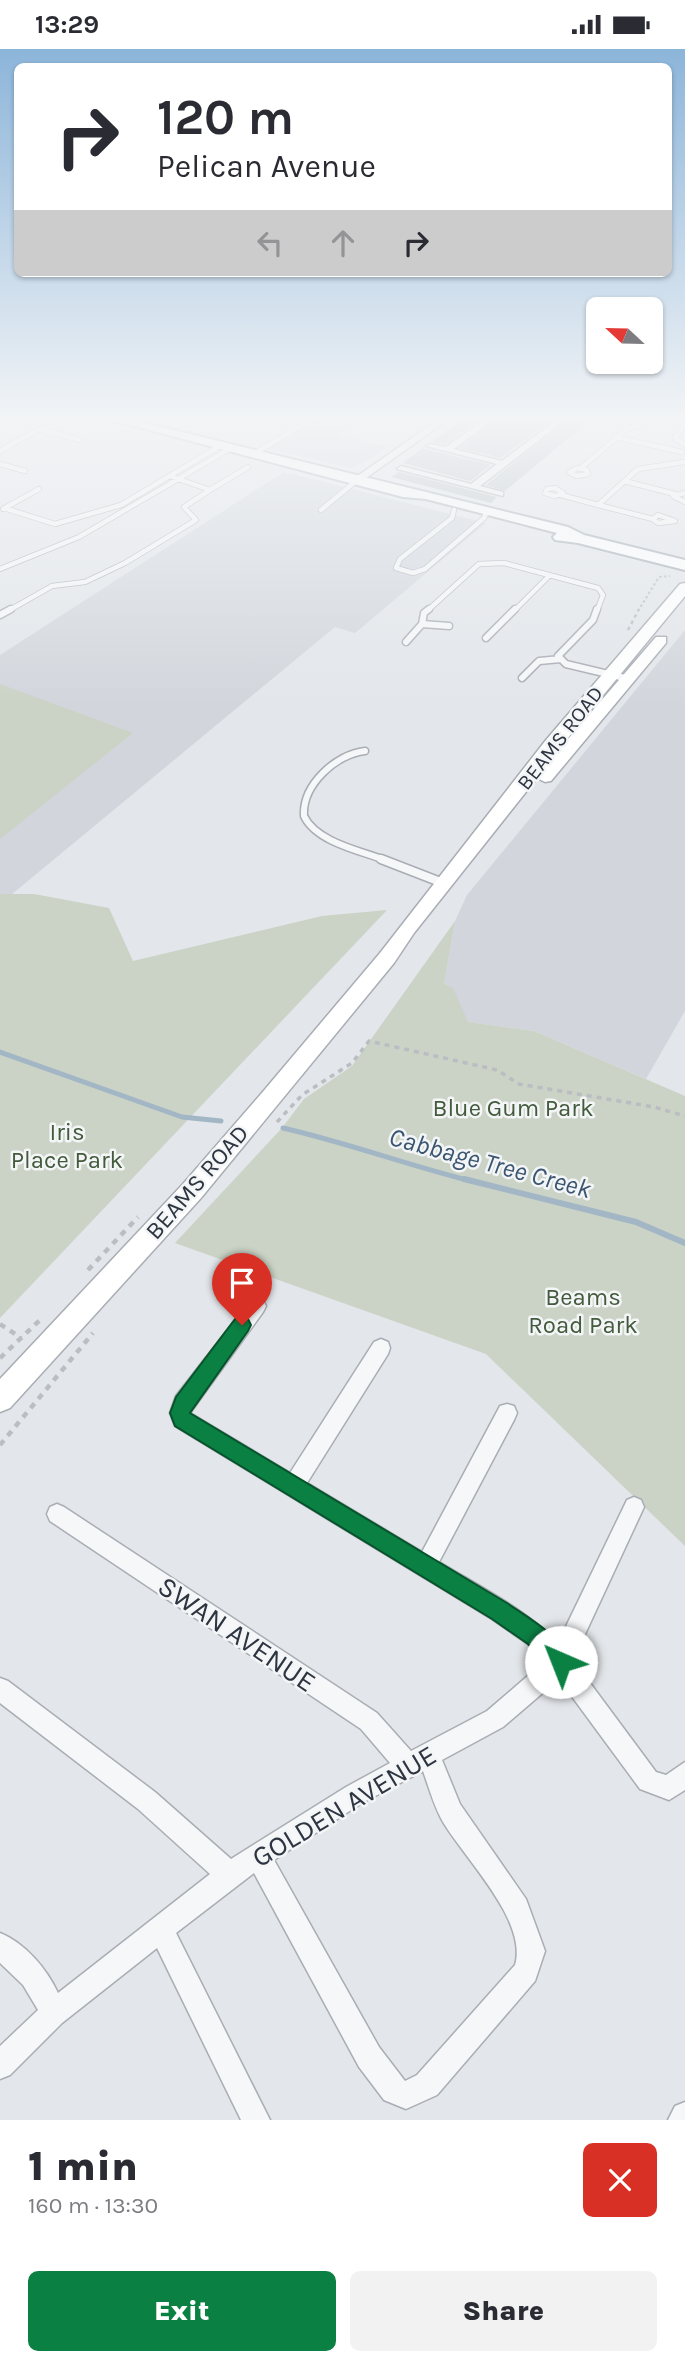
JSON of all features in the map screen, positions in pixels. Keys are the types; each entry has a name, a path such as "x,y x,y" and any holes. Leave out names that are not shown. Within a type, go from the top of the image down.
{"main road":[{"path":"475,513 485,514"},
{"path":"481,513 556,536 578,538 685,565"},
{"name":"BEAMS ROAD","path":"387,958 415,932 620,677 685,587"},
{"name":"BEAMS ROAD","path":"0,1399 192,1191 387,958 443,883 620,677 685,611"}],"street":[{"path":"257,1306 180,1413 182,1419 426,1566 536,1636 561,1662 641,1775 655,1785 669,1788 685,1774"},
{"path":"294,1486 381,1348"},
{"path":"426,1566 508,1413"},
{"name":"GOLDEN AVENUE","path":"0,2065 52,2014 229,1875 418,1760 495,1719 561,1662 634,1507"},
{"name":"SWAN AVENUE","path":"57,1514 369,1721 418,1760 517,1908 532,1951 526,1972 427,2085 406,2095 394,2090 376,2065 258,1855"},
{"path":"0,1689 132,1787 229,1875"},
{"path":"160,1927 256,2120"},
{"path":"0,1946 35,1976 47,1993 52,2014"}],"lane":[{"path":"15,513 55,524 94,513"},
{"path":"0,569 79,537 121,513"},
{"path":"0,615 52,586 85,582 125,563 197,520 190,513"},
{"path":"453,513 452,519 400,559 396,568 408,572 422,571 485,514"},
{"path":"628,513 653,519"},
{"path":"406,642 422,624 424,613 479,563 504,563 598,588 603,595 593,619 558,656 566,664 620,677"},
{"path":"486,638 550,575"},
{"path":"422,624 449,626"},
{"path":"522,678 539,661 561,659"},
{"path":"365,751 347,754 322,776 307,799 303,813 308,825 324,836 443,883"}],"path":[{"path":"275,1125 302,1095 352,1063 369,1041 497,1070 519,1084 654,1107 685,1116"},
{"path":"0,1324 22,1338 0,1357"},
{"path":"0,1445 99,1326"}],"shaded area":[{"path":"221,513 445,513 486,523 355,633 335,627 0,904 0,655"},
{"path":"685,630 685,1011 646,1079 534,1031 438,1018 455,921 467,895"}],"green space":[{"path":"0,684 133,733 0,839"},
{"name":"Iris Place Park","path":"0,894 34,894 109,908 133,961 322,916 387,910 0,1318"},
{"name":"Beams Road Park","path":"455,921 444,984 453,988 468,1022 534,1031 685,1096 685,1546 486,1354 175,1243 282,1128 304,1099 352,1066"}],"waterway":[{"name":"Cabbage Tree Creek","path":"0,1052 182,1117 221,1121"},
{"name":"Cabbage Tree Creek","path":"283,1128 471,1181"},
{"name":"Cabbage Tree Creek","path":"464,1179 636,1222 685,1243"}],"route":[{"path":"242,1325 183,1403 180,1413 182,1419 500,1611 536,1636 561,1662"}],"park label":[{"name":"Blue Gum Park","path":"513,1108"}]}
